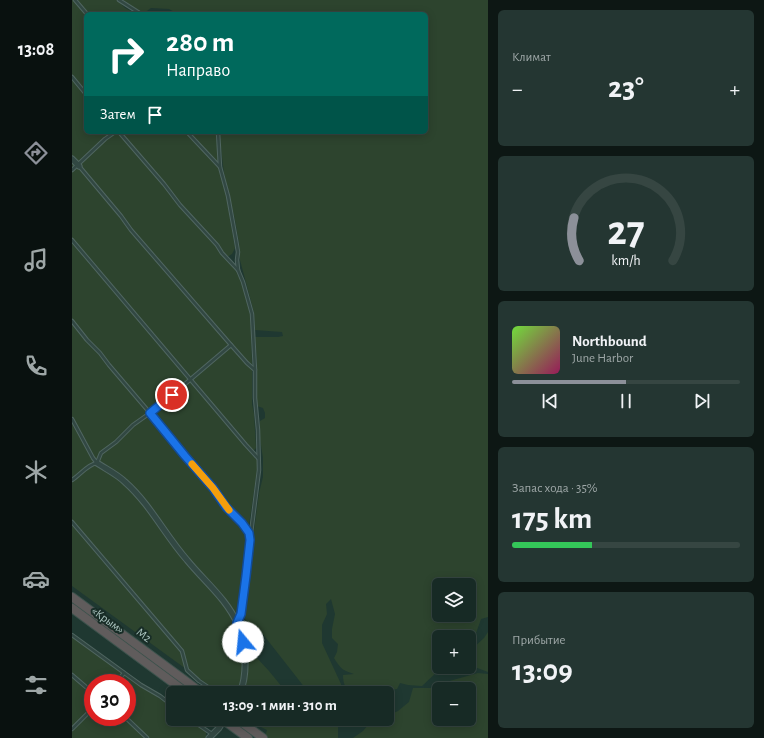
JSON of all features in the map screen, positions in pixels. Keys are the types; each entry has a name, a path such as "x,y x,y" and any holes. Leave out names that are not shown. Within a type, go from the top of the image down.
{"highway":[{"name":"М2","path":"72,597 193,686"},
{"name":"«Крым»","path":"72,608 178,686"},
{"path":"231,726 248,738"},
{"path":"247,726 263,738"}],"street":[{"path":"72,159 78,166"},
{"path":"97,463 125,481 138,495 157,518 183,556 214,589 228,608 237,623 243,642 245,656 244,679 242,686"},
{"path":"210,737 220,726"}],"lane":[{"path":"75,0 85,12"},
{"path":"120,0 138,12"},
{"path":"72,77 84,92"},
{"path":"72,170 112,134"},
{"path":"121,134 180,205 238,270"},
{"path":"189,134 220,167"},
{"path":"218,134 220,167 228,196 236,240 238,270 252,314 255,398 258,430 259,470 242,609 237,623"},
{"path":"78,166 131,230 231,345 255,370"},
{"path":"72,240 258,458"},
{"path":"72,321 213,488 226,507 242,523 249,533 250,540"},
{"path":"97,463 101,453 231,345"},
{"path":"72,419 97,463"},
{"path":"72,480 89,466 97,463"},
{"path":"72,522 182,651 187,670 206,686"},
{"path":"72,635 166,701"},
{"path":"72,675 84,685"},
{"path":"72,729 84,717"},
{"path":"134,726 147,738"},
{"path":"198,726 210,737"}],"green space":[{"path":"72,0 117,0 125,8 133,12 84,12 84,134 216,134 219,170 226,194 235,248 232,254 226,258 237,272 241,281 251,317 252,404 256,448 251,454 257,460 257,470 249,525 244,529 249,538 245,578 235,623 240,637 243,666 242,680 240,686 209,686 72,586"},
{"path":"123,0 488,0 488,617 481,619 476,633 476,630 432,630 432,674 435,674 422,686 400,683 397,689 394,690 394,686 345,686 343,675 354,674 342,669 334,658 337,652 338,644 332,638 335,614 331,599 326,604 327,614 322,625 322,643 341,686 304,686 262,633 248,624 243,615 259,493 263,477 260,421 265,418 265,413 263,408 257,406 257,362 255,337 283,336 282,332 255,330 254,313 240,260 235,220 224,173 219,134 428,134 428,12 174,12 169,9 151,8 145,12 142,12"},
{"path":"488,632 488,672 476,668 476,645"},
{"path":"72,637 125,674 84,674 84,726 136,726 136,682 166,703 166,726 198,726 206,732 206,738 72,738"},
{"path":"246,653 256,657 281,686 246,686 247,680"},
{"path":"476,674 488,674 488,738 353,738 367,726 394,726 394,713 409,702 413,688 432,688 432,726 476,726 476,682 446,682"},
{"path":"259,726 338,726 338,738 267,738 265,737 267,730"}],"slow traffic":[{"path":"192,464 213,488 229,510"}],"route":[{"path":"172,395 150,413 249,533 250,540 241,614 237,623 243,642"}]}
